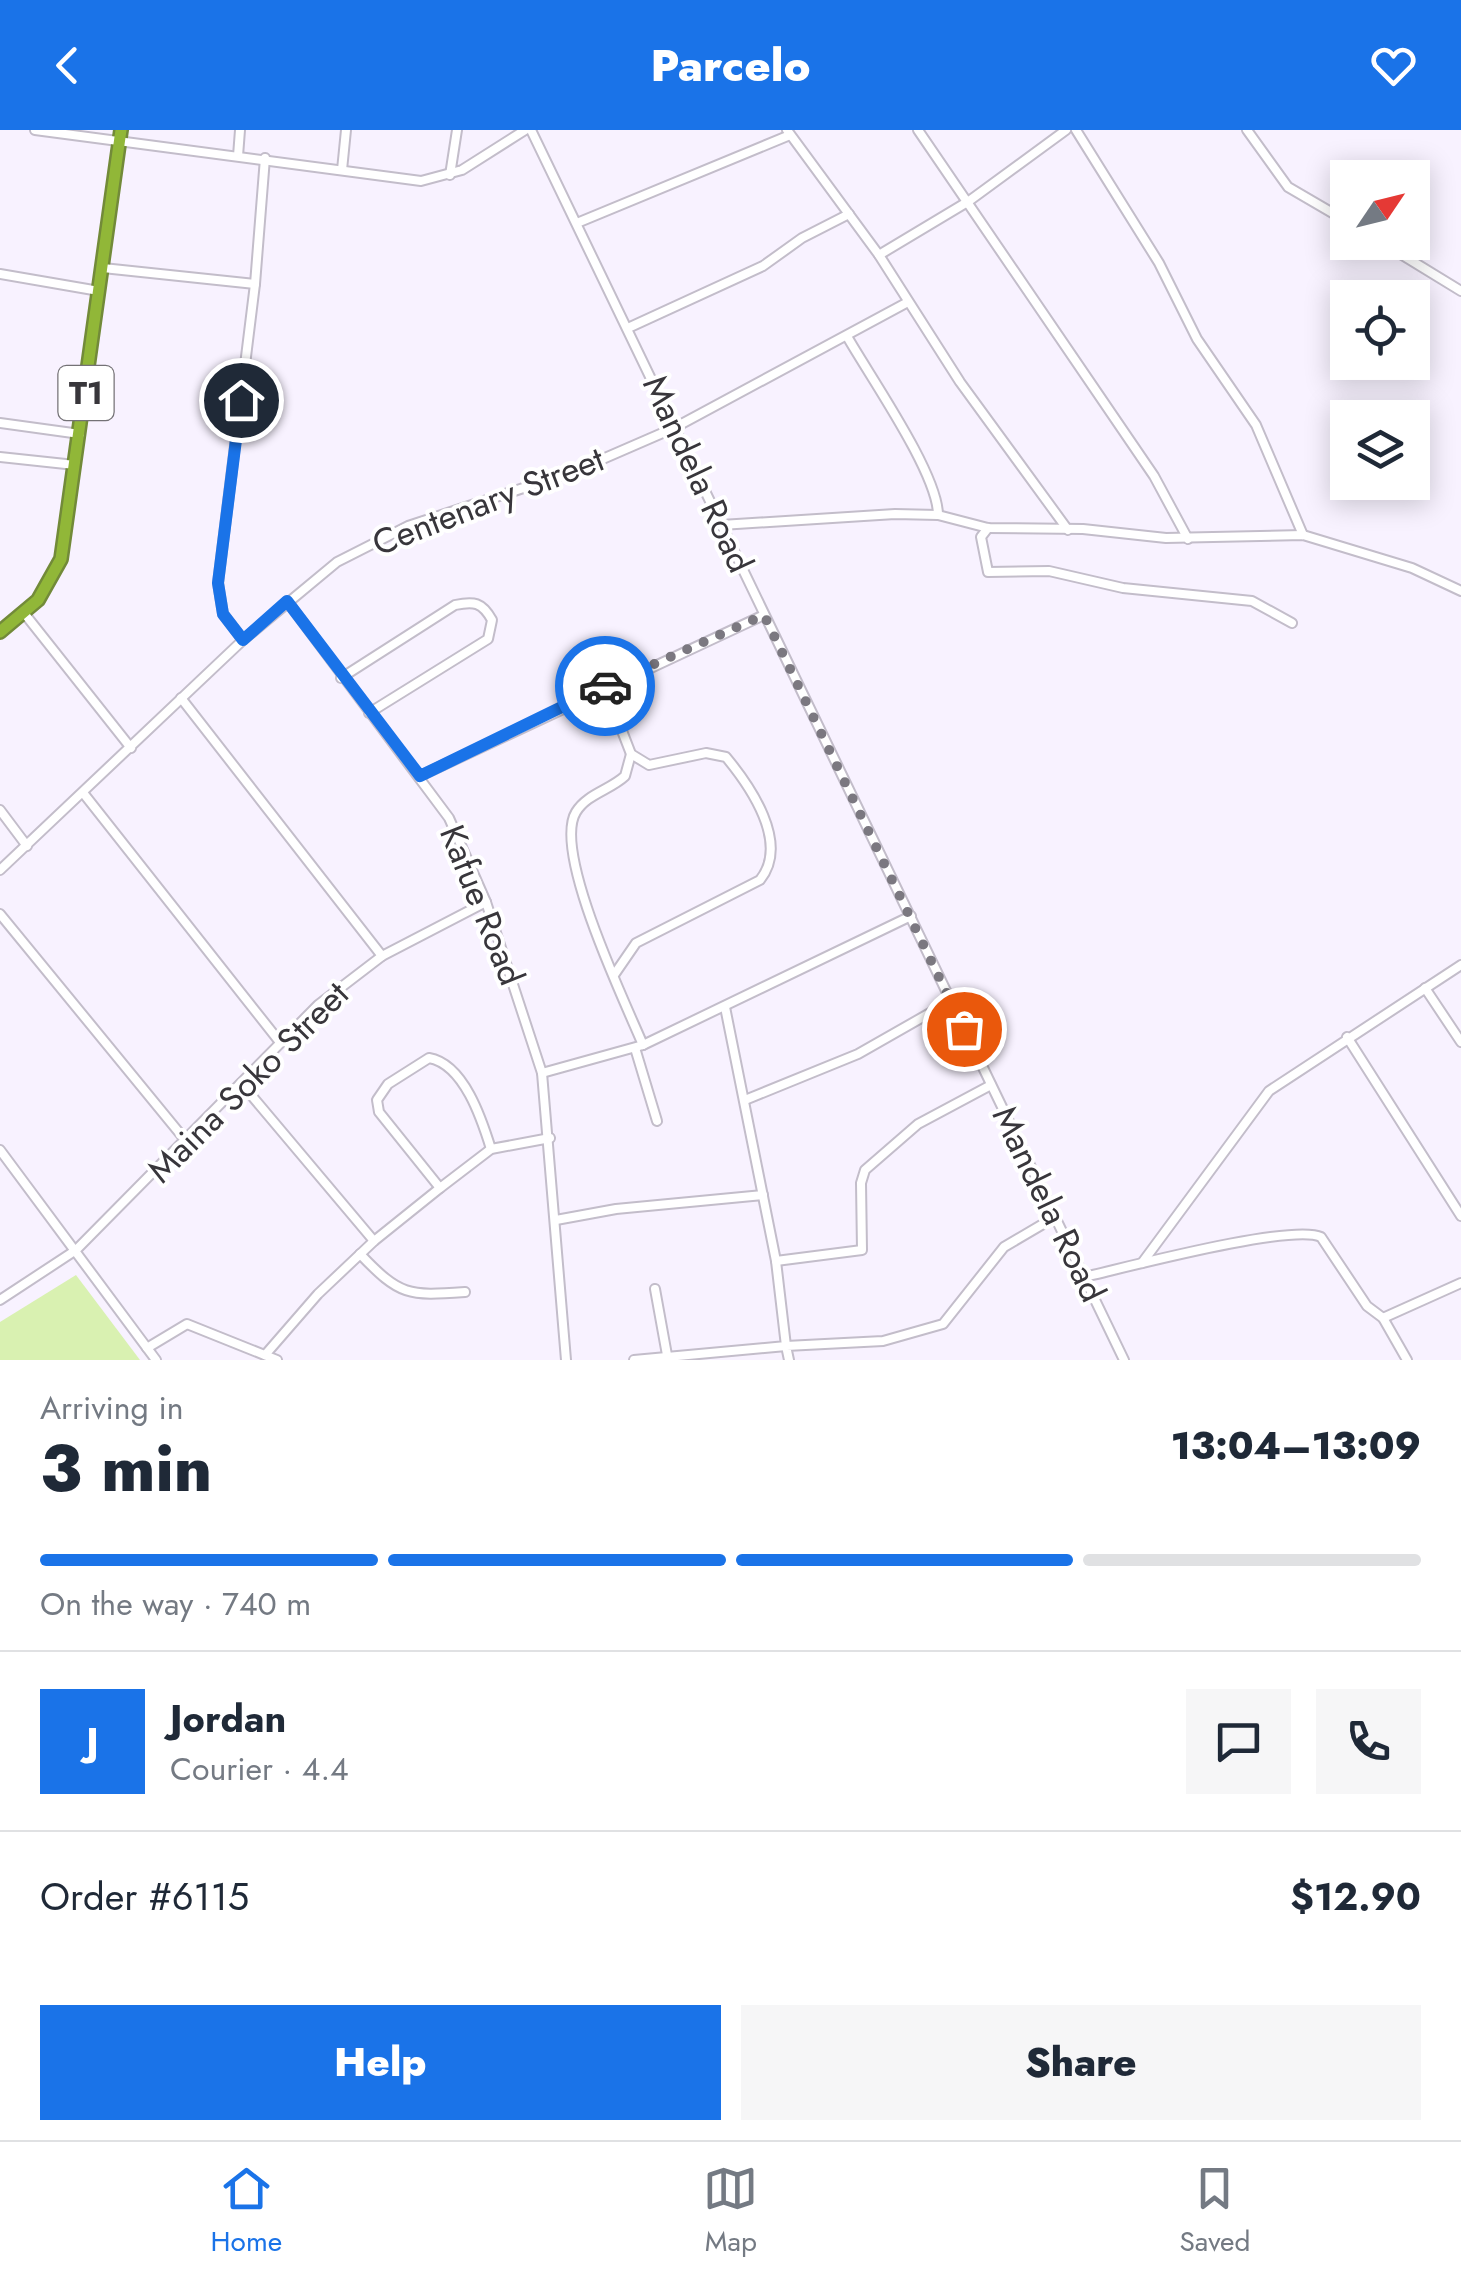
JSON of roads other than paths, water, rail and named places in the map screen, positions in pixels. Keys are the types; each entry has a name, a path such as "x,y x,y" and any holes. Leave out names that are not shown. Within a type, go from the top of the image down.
{"highway":[{"name":"T1","path":"0,632 48,588 61,560 120,137"}],"street":[{"path":"35,130 120,137 422,180 450,175 528,130"},
{"path":"238,156 240,130"},
{"path":"342,170 346,130"},
{"path":"450,175 457,130"},
{"name":"Mandela Road","path":"528,130 628,328 1124,1360"},
{"path":"918,130 1154,476 1188,539"},
{"path":"880,255 969,201 1066,130"},
{"path":"1076,130 1160,263 1197,339 1256,425 1303,535"},
{"path":"1248,130 1288,187 1330,212"},
{"path":"577,223 788,132 880,255 960,382 1068,530"},
{"path":"243,640 223,614 218,583 255,284 265,158"},
{"path":"628,328 763,266 802,238 849,214"},
{"path":"1411,260 1461,291"},
{"path":"103,268 255,284"},
{"path":"0,274 100,291"},
{"name":"Centenary Street","path":"0,870 314,576 371,542 575,471 674,428 848,338 908,302"},
{"path":"848,338 925,471 938,501 938,516"},
{"path":"0,423 80,434"},
{"path":"0,457 77,466"},
{"path":"721,525 843,515 938,516 988,528 1188,539 1303,535 1412,568 1461,592"},
{"path":"988,528 981,536 988,572 1049,571 1123,588 1252,602 1292,623"},
{"name":"Kafue Road","path":"287,601 341,678 420,776 457,832 486,902 542,1073 566,1360"},
{"path":"341,678 455,605 473,601 485,607 492,620 488,639 369,713"},
{"path":"24,613 131,748"},
{"path":"420,776 605,686 764,615"},
{"path":"605,686 631,754 625,776 594,795 578,809 571,822 580,885 639,1046 658,1121"},
{"path":"181,698 382,956"},
{"path":"614,976 636,943 760,880 769,863 765,821 755,796 726,757 706,753 656,765 631,754"},
{"path":"84,794 278,1041"},
{"path":"0,810 27,846"},
{"name":"Maina Soko Street","path":"0,1300 76,1250 186,1141 278,1041 382,956 486,902"},
{"path":"0,914 186,1141"},
{"path":"542,1073 639,1046 911,916"},
{"path":"1142,1263 1268,1091 1461,965"},
{"path":"1424,988 1461,1042"},
{"path":"745,1100 858,1054 950,1001"},
{"path":"725,1007 764,1195 789,1360"},
{"path":"1347,1037 1461,1216"},
{"path":"440,1188 379,1112 377,1100 388,1084 429,1058 442,1061 477,1107 491,1149"},
{"path":"241,1083 374,1241"},
{"path":"776,1262 862,1250 861,1183 865,1170 918,1124 991,1085"},
{"path":"265,1355 374,1241 491,1149 550,1138"},
{"path":"0,1151 156,1360"},
{"path":"556,1220 764,1195"},
{"path":"634,1360 883,1341 942,1324 1004,1247 1054,1217"},
{"path":"1084,1277 1204,1248 1316,1234 1368,1306 1384,1318 1403,1358"},
{"path":"360,1254 391,1287 411,1296 465,1292"},
{"path":"1384,1318 1461,1283"},
{"path":"655,1289 667,1355"},
{"path":"147,1348 187,1324 276,1360"}]}
